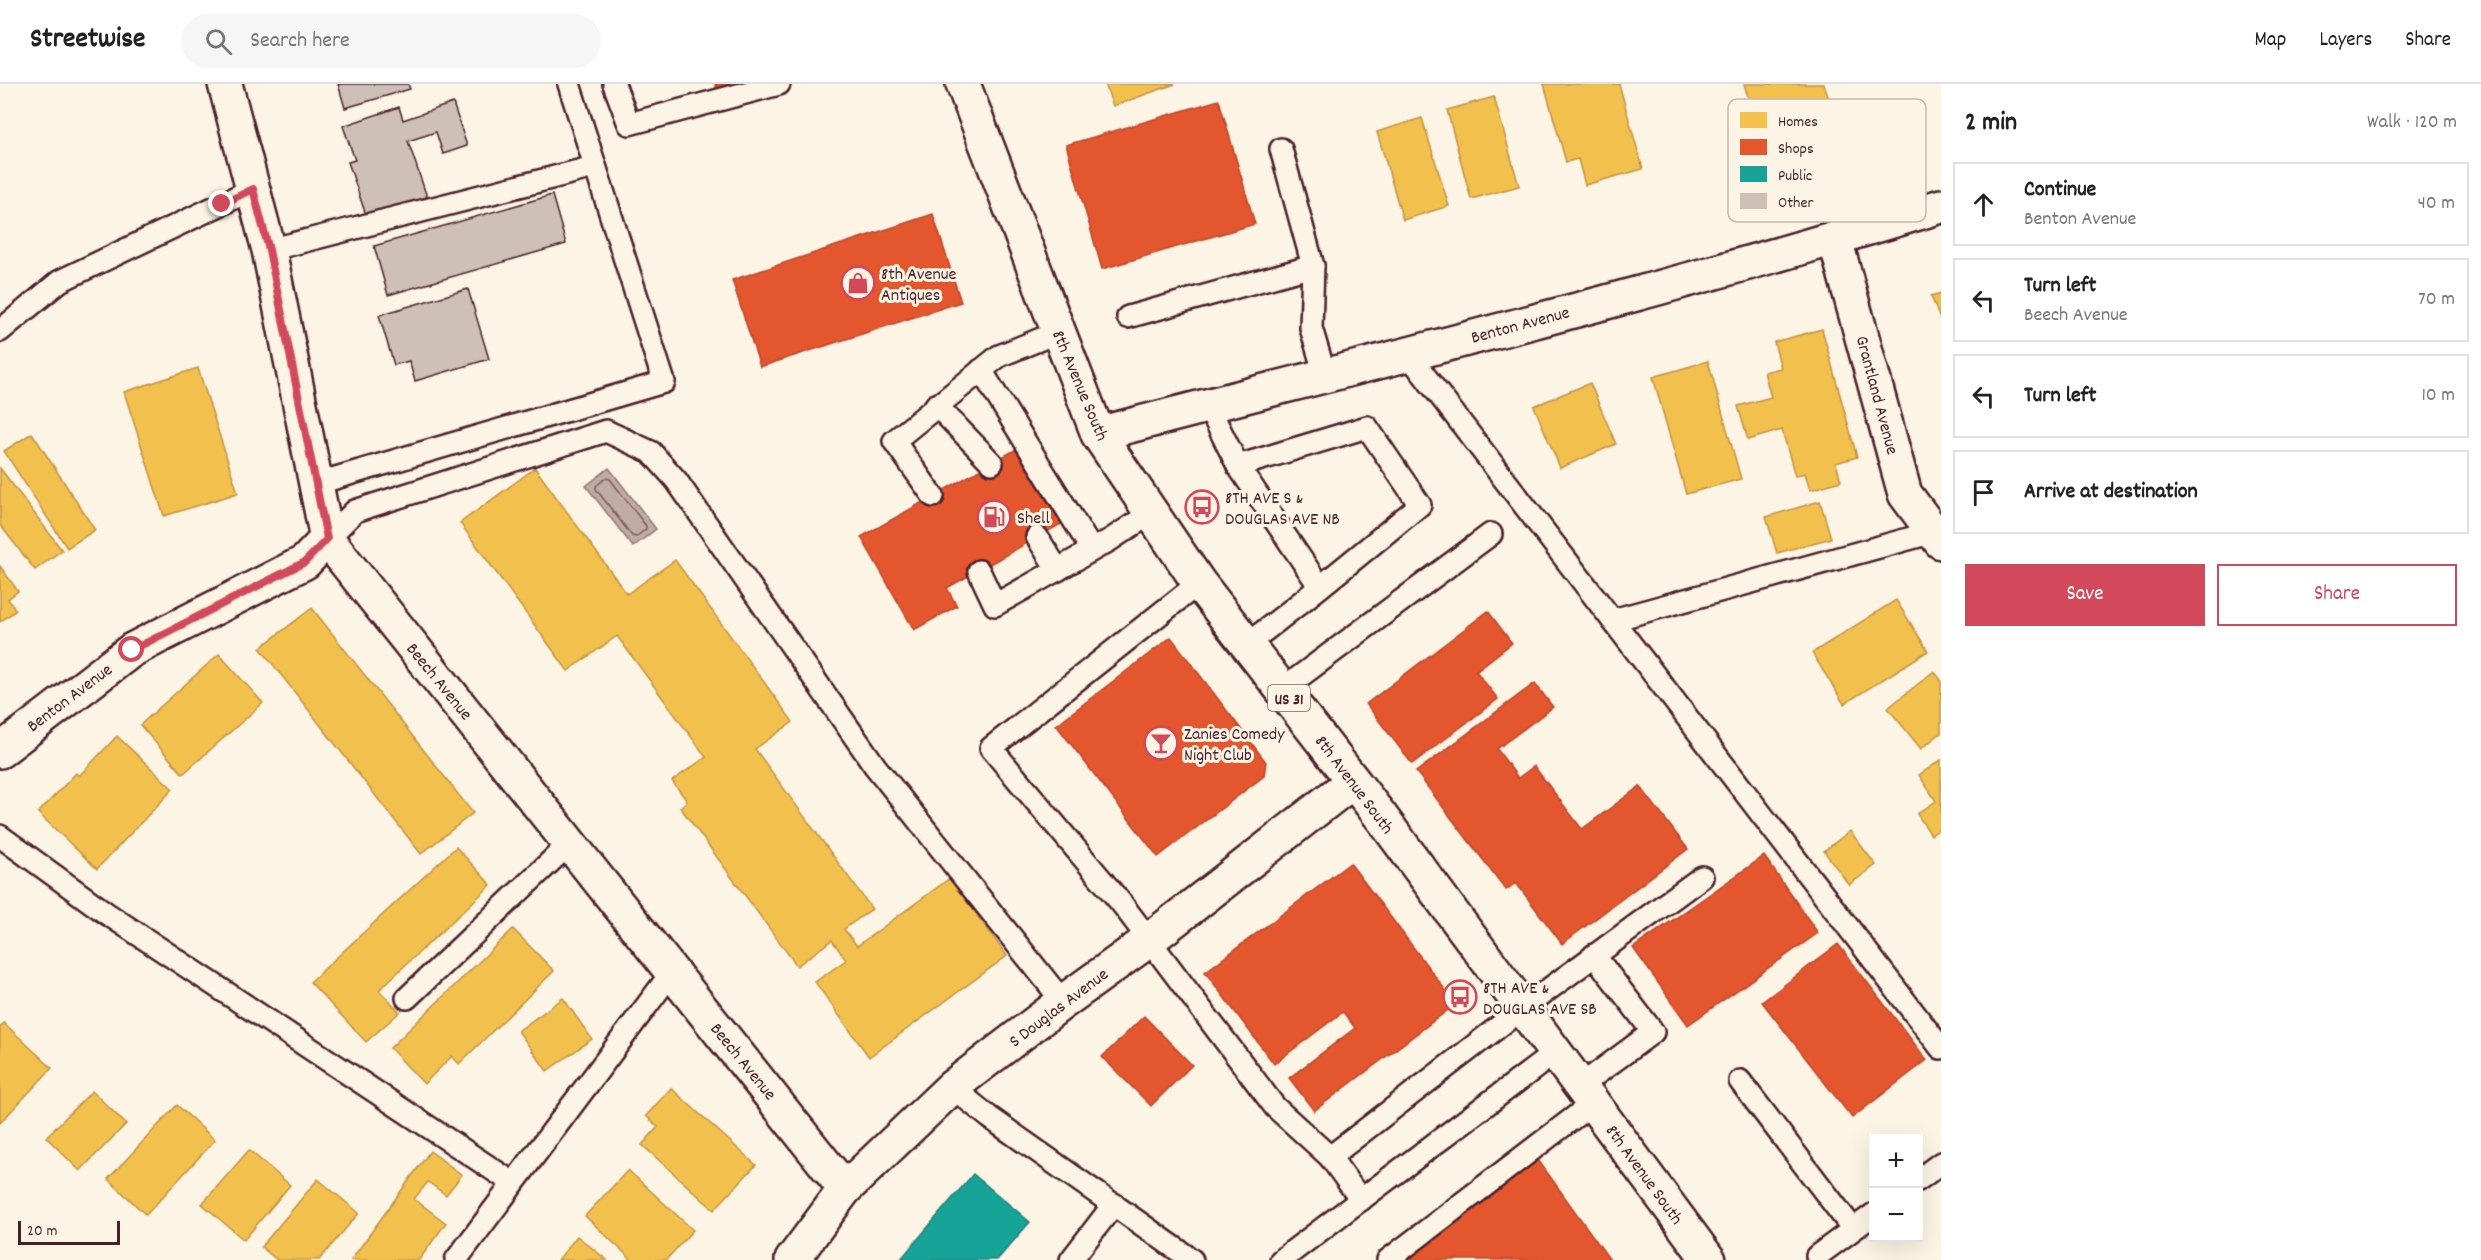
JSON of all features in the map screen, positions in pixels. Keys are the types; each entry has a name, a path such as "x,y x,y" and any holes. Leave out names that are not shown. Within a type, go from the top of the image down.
{"street":[{"name":"Beech Avenue","path":"225,84 269,250 327,539 845,1189"},
{"name":"8th Avenue South","path":"963,84 1098,434 1199,583 1523,1008 1709,1260"},
{"name":"Benton Avenue","path":"1926,211 1941,206"},
{"name":"Benton Avenue","path":"1098,434 1408,354 1835,239 1890,222"},
{"name":"Grantland Avenue","path":"1835,239 1905,494 1939,535"},
{"name":"Benton Avenue","path":"0,750 132,650 305,562 327,539"},
{"name":"S Douglas Avenue","path":"792,1260 845,1189 952,1087 1149,940 1352,782"}],"lane":[{"path":"315,484 664,382 569,84"},
{"path":"614,84 629,124 779,84"},
{"path":"1281,149 1313,266 1311,328 1325,375"},
{"path":"269,250 594,167"},
{"path":"0,331 60,281 253,189"},
{"path":"1128,317 1313,266"},
{"path":"933,496 894,441 999,356 1058,332"},
{"path":"1408,354 1941,1048"},
{"path":"981,370 1092,550"},
{"path":"936,405 992,463"},
{"path":"1208,406 1238,466 1320,587"},
{"path":"1238,466 1367,427 1420,505 1247,644"},
{"path":"327,539 355,511 606,431 651,452 676,480 875,766 1063,1002"},
{"path":"979,571 996,605 1151,513"},
{"path":"1282,689 1491,534"},
{"path":"1613,620 1939,535"},
{"path":"1037,537 1058,570"},
{"path":"1199,583 991,748 1122,904 1275,1107 1330,1157 1361,1200"},
{"path":"0,836 106,913 513,1183"},
{"path":"407,999 570,844"},
{"path":"1330,1157 1523,1008 1702,877"},
{"path":"1388,1260 1586,1094 1653,1032 1594,955"},
{"path":"456,1260 672,972"},
{"path":"1281,1260 1556,1052"},
{"path":"1740,1081 1853,1229"},
{"path":"952,1087 989,1117 1192,1260"},
{"path":"1923,1177 1940,1167"},
{"path":"1071,1260 1114,1204"},
{"path":"1817,1256 1869,1218"}],"water":[{"path":"609,468 656,529 633,547 586,486"}],"building: Homes":[{"path":"1105,84 1175,84 1113,106"},
{"path":"1544,84 1619,84 1643,169 1585,185 1578,159 1566,162"},
{"path":"1744,84 1824,84 1829,99 1749,99"},
{"path":"1494,97 1519,186 1471,199 1447,110"},
{"path":"1422,118 1449,206 1403,220 1377,132"},
{"path":"1941,293 1941,322 1931,296"},
{"path":"1822,329 1857,457 1836,463 1841,481 1810,490 1805,473 1795,476 1782,430 1748,440 1738,406 1771,397 1764,372 1781,368 1774,342"},
{"path":"1708,361 1741,479 1686,494 1653,377"},
{"path":"198,368 238,493 164,516 124,392"},
{"path":"1590,383 1616,444 1560,468 1534,406"},
{"path":"32,433 95,530 67,548 4,451"},
{"path":"0,468 62,550 35,570 0,525"},
{"path":"535,468 627,594 675,560 793,722 755,749 872,909 844,929 857,946 950,878 1007,956 869,1057 815,982 846,960 832,940 797,966 680,807 687,801 672,781 706,757 617,636 568,671 460,523"},
{"path":"1820,501 1831,538 1777,553 1766,517"},
{"path":"0,566 18,591 8,599 16,610 0,622"},
{"path":"1896,600 1928,651 1844,704 1812,653"},
{"path":"312,608 473,813 421,854 260,648"},
{"path":"219,654 263,703 183,774 140,725"},
{"path":"1934,671 1941,680 1941,733 1921,749 1888,708"},
{"path":"117,736 173,789 97,869 38,813 76,773 79,776"},
{"path":"1941,760 1941,828 1931,835 1917,814 1936,801 1919,775"},
{"path":"1850,831 1876,865 1849,885 1824,851"},
{"path":"456,847 491,885 379,990 400,1012 366,1042 310,982"},
{"path":"513,929 554,971 459,1064 452,1056 424,1084 390,1048"},
{"path":"563,998 592,1039 547,1071 518,1031"},
{"path":"4,1023 52,1068 0,1123 0,1027"},
{"path":"671,1088 756,1165 714,1210 642,1145 658,1127 646,1116"},
{"path":"92,1091 126,1124 80,1171 46,1137"},
{"path":"177,1105 215,1140 146,1215 108,1179"},
{"path":"249,1150 290,1185 244,1240 202,1204"},
{"path":"430,1151 462,1175 446,1195 428,1182 414,1199 446,1223 419,1260 351,1260"},
{"path":"628,1170 693,1230 666,1260 632,1260 585,1216"},
{"path":"318,1179 359,1213 319,1260 277,1260 261,1247"},
{"path":"577,1236 607,1260 558,1260"}],"building: Shops":[{"path":"715,84 744,84 718,93"},
{"path":"1219,100 1255,224 1102,269 1066,145"},
{"path":"933,214 961,302 760,367 732,280"},
{"path":"1020,447 1063,523 947,588 957,606 914,630 861,537"},
{"path":"1488,611 1512,643 1476,671 1498,699 1412,764 1366,704"},
{"name":"Zanies Comedy Night Club","path":"1171,637 1266,762 1264,776 1158,857 1056,725"},
{"path":"1535,683 1553,707 1497,749 1518,778 1534,766 1582,829 1640,786 1688,849 1562,944 1516,883 1506,890 1416,772"},
{"path":"1764,856 1818,933 1688,1025 1633,948"},
{"path":"1350,863 1456,1004 1314,1111 1289,1078 1355,1028 1343,1012 1274,1064 1205,972"},
{"path":"1838,944 1927,1060 1852,1118 1762,1002"},
{"path":"1144,1016 1192,1065 1151,1106 1102,1057"},
{"path":"1536,1157 1610,1260 1402,1260"}],"building: Public":[{"path":"973,1174 1030,1222 997,1260 900,1260"}],"building: Other":[{"path":"338,84 408,84 410,89 345,108"},
{"path":"453,103 467,146 443,154 436,132 408,141 427,197 367,218 348,162 355,160 343,126 399,107 403,120"},
{"path":"552,195 566,244 388,295 374,246"},
{"path":"468,289 489,359 415,381 409,361 394,365 379,315"}],"place":[{"name":"8th Avenue Antiques","path":"858,283"},
{"name":"8TH AVE S & DOUGLAS AVE NB","path":"1202,507"},
{"name":"Shell","path":"994,517"},
{"name":"Zanies Comedy Night Club","path":"1161,743"},
{"name":"8TH AVE & DOUGLAS AVE SB","path":"1460,997"}],"route":[{"path":"132,650 305,562 327,539 269,250 253,189 222,204"}]}
